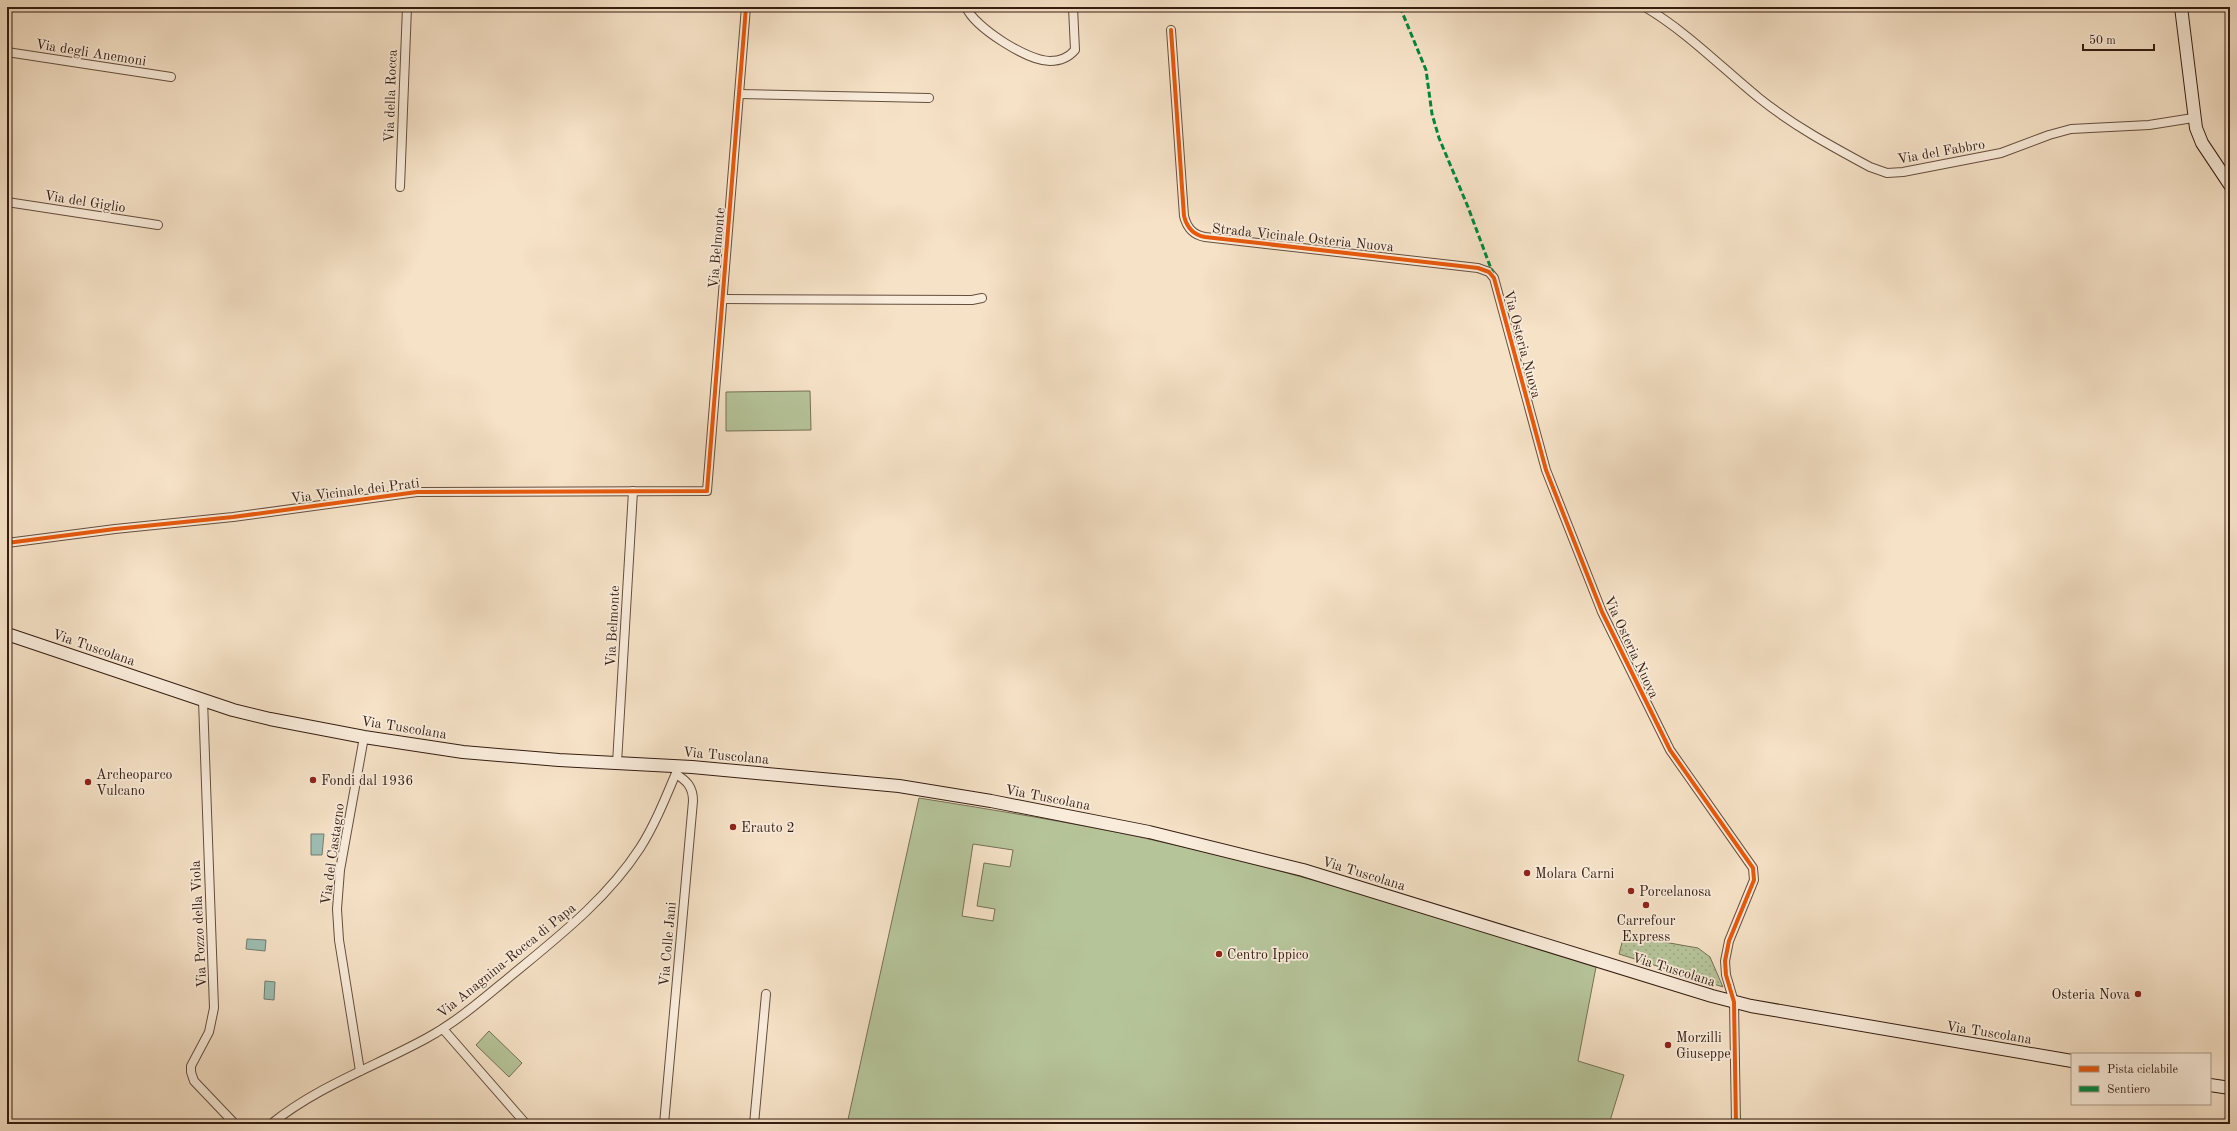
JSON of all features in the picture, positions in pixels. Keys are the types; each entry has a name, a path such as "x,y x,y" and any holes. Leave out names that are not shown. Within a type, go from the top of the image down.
{"main road":[{"path":"2181,7 2193,118 2202,143 2230,185"},
{"name":"Via Tuscolana","path":"7,634 203,700 254,715 364,737 478,753 617,763 678,770 899,786 1149,832 1303,870 1734,1002 1827,1021 2071,1061"},
{"path":"2211,1085 2230,1088"}],"street":[{"name":"Via della Rocca","path":"400,187 407,7"},
{"name":"Via Belmonte","path":"707,491 746,7"},
{"path":"966,7 977,23 995,37 1038,59 1051,62 1064,58 1075,50 1073,7"},
{"name":"Via del Fabbro","path":"1644,7 1689,38 1749,90 1798,128 1870,167 1883,172 1915,170 2001,153 2071,128 2149,125 2193,118"},
{"name":"Strada Vicinale Osteria Nuova","path":"1171,30 1184,214 1186,223 1192,232 1205,237 1478,268 1489,272 1494,278"},
{"name":"Via degli Anemoni","path":"7,52 171,77"},
{"path":"739,94 930,98"},
{"name":"Via del Giglio","path":"7,202 158,225"},
{"name":"Via Osteria Nuova","path":"1494,278 1546,470 1602,612 1670,750 1753,868 1754,880 1729,941 1725,960 1726,974 1734,1002 1736,1124"},
{"path":"723,299 972,300 982,298"},
{"name":"Via Belmonte","path":"617,763 634,491"},
{"name":"Via Vicinale dei Prati","path":"7,543 108,529 233,517 412,493 707,491"},
{"name":"Via Pozzo della Viola","path":"203,700 204,784 214,1002 210,1028 192,1063 190,1072 194,1080 235,1124"},
{"name":"Via del Castagno","path":"360,1071 339,940 337,909 340,870 364,737"},
{"name":"Via Anagnina-Rocca di Papa","path":"271,1124 278,1121 311,1095 443,1029 467,1012 562,934 600,897 640,847 678,770"},
{"name":"Via Colle Jani","path":"664,1124 693,801 689,784 678,770"},
{"path":"754,1124 766,994"},
{"path":"443,1029 526,1124"}],"green space":[{"path":"810,391 811,430 726,431 726,392"},
{"name":"Centro Ippico","path":"919,798 1144,838 1258,865 1372,897 1596,967 1578,1061 1624,1075 1609,1124 847,1124","holes":["973,844 1013,850 1010,867 984,863 977,906 995,909 993,921 962,916"]},
{"path":"1624,935 1698,948 1710,957 1723,987 1619,954"},
{"path":"489,1031 522,1063 509,1077 476,1045"}],"water":[{"path":"311,834 324,834 322,855 311,855"},
{"path":"247,939 266,940 265,951 246,949"},
{"path":"265,981 275,982 274,1000 264,999"}],"marked path":[{"path":"1400,7 1426,70 1432,114 1439,138 1468,207 1493,274"}],"cycle path":[{"path":"7,543 115,529 233,517 417,492 707,491 746,7"},
{"path":"1171,30 1184,216 1187,224 1194,233 1205,237 1478,268 1489,272 1494,278 1546,470 1602,612 1670,750 1753,868 1754,880 1729,941 1725,961 1726,975 1734,1002 1736,1124"}],"place":[{"name":"Fondi dal 1936","path":"313,780"},
{"name":"Archeoparco Vulcano","path":"88,782"},
{"name":"Erauto 2","path":"733,827"},
{"name":"Molara Carni","path":"1527,873"},
{"name":"Porcelanosa","path":"1631,891"},
{"name":"Carrefour Express","path":"1646,905"},
{"name":"Centro Ippico","path":"1219,954"},
{"name":"Osteria Nova","path":"2138,994"},
{"name":"Morzilli Giuseppe","path":"1668,1045"}]}
